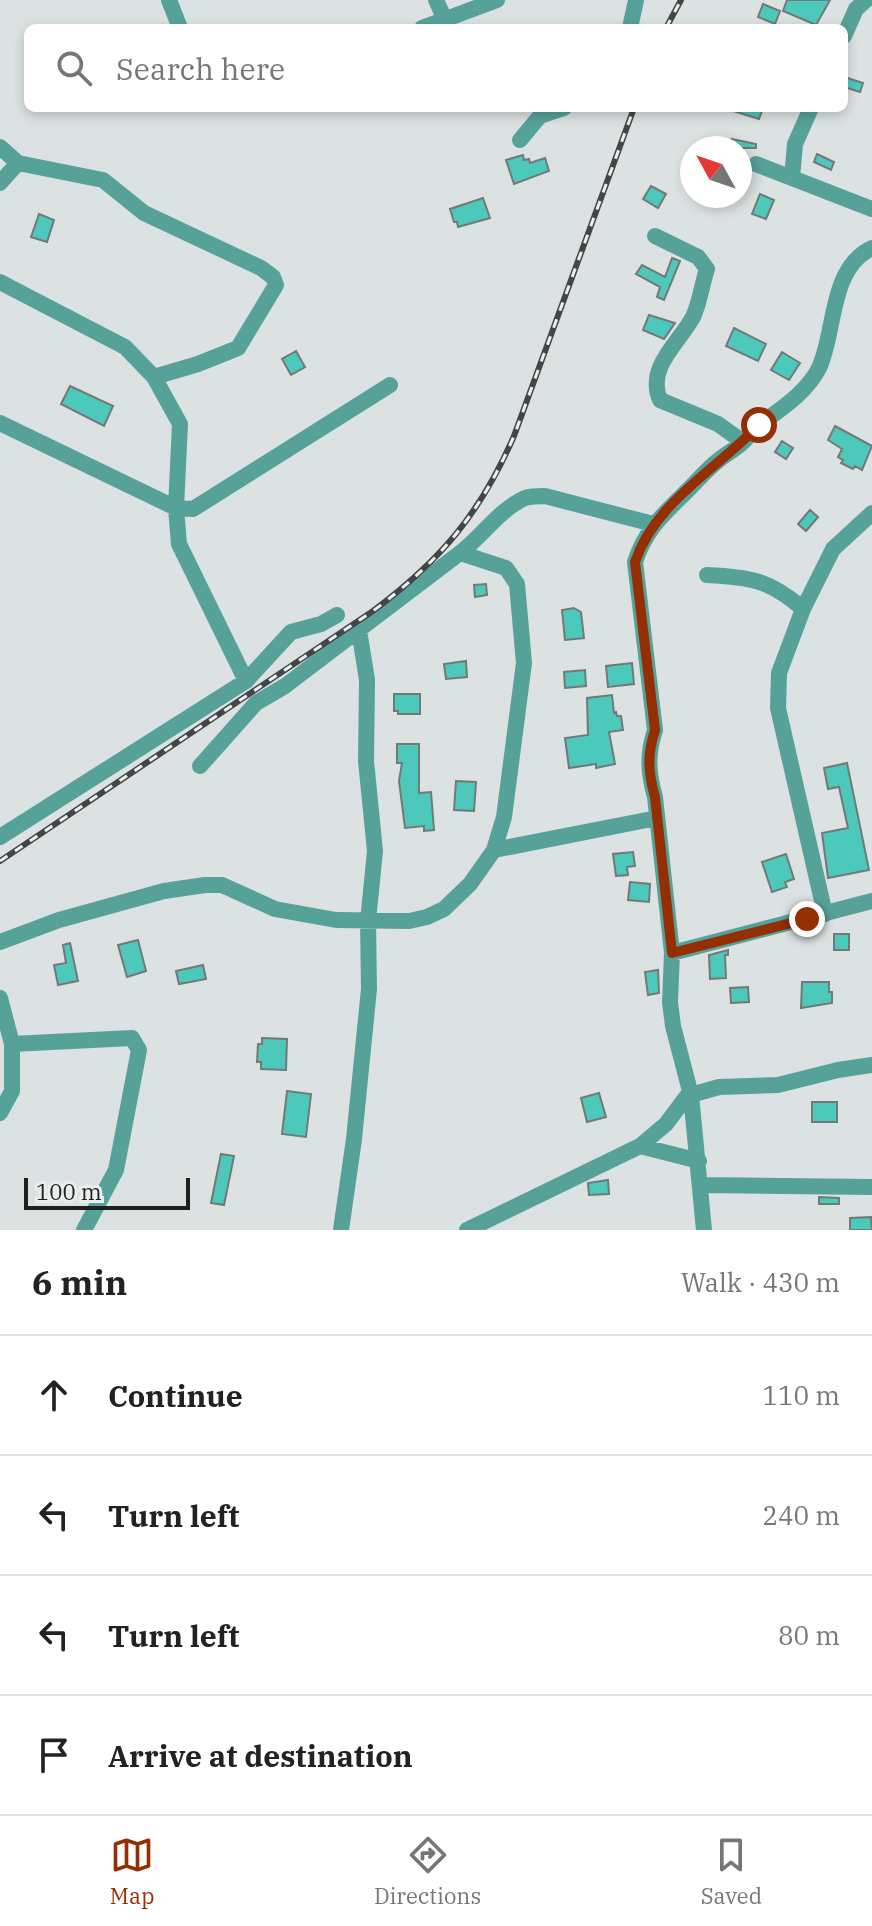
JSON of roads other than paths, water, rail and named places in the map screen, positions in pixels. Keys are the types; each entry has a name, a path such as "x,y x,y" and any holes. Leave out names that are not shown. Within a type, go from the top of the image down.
{"street":[{"path":"169,0 178,24"},
{"path":"436,0 445,20"},
{"path":"434,24 497,0"},
{"path":"631,24 636,0"},
{"path":"848,27 856,9 865,0"},
{"path":"520,140 540,116 552,112"},
{"path":"792,178 795,144 809,112"},
{"path":"0,147 18,163 103,180 144,213 261,268 273,277 276,285 238,348 154,377"},
{"path":"0,183 18,163"},
{"path":"756,164 872,209"},
{"path":"655,236 698,257 707,269 693,317 665,354 658,379 660,400 718,424 743,442"},
{"path":"704,1230 691,1094 673,1026 670,1002 672,953 648,752 655,730 635,562 641,542 653,524 717,461 781,410 814,377 825,350 832,313 844,280 853,263 872,248"},
{"path":"0,282 125,347 154,377 180,424 176,508 179,544 246,681"},
{"path":"0,423 176,508 193,509 390,385"},
{"path":"200,766 256,703 285,686 460,553 501,515 526,497 545,496 653,524"},
{"path":"825,914 778,708 779,673 803,609 833,549 872,513"},
{"path":"0,942 59,920 164,891 205,885 222,885 275,909 336,920 409,921 444,909 470,884 494,850 504,817 524,663 517,584 506,568 460,553"},
{"path":"707,575 748,577 784,592 803,609"},
{"path":"0,837 246,681 291,632 321,624 337,615"},
{"path":"341,1230 354,1139 369,989 368,921 375,851 366,761 367,680 359,630"},
{"path":"494,850 657,818"},
{"path":"672,953 872,901"},
{"path":"0,998 12,1044 12,1091 0,1113"},
{"path":"12,1044 132,1038 137,1044 139,1050 116,1170 84,1230"},
{"path":"467,1230 640,1146 666,1124 691,1094 719,1087 778,1085 872,1065"},
{"path":"640,1146 699,1161"},
{"path":"702,1185 872,1187"}],"railway":[{"path":"668,24 681,0"},
{"path":"0,861 373,611 419,573 456,534 487,489 514,436 633,112"}]}
